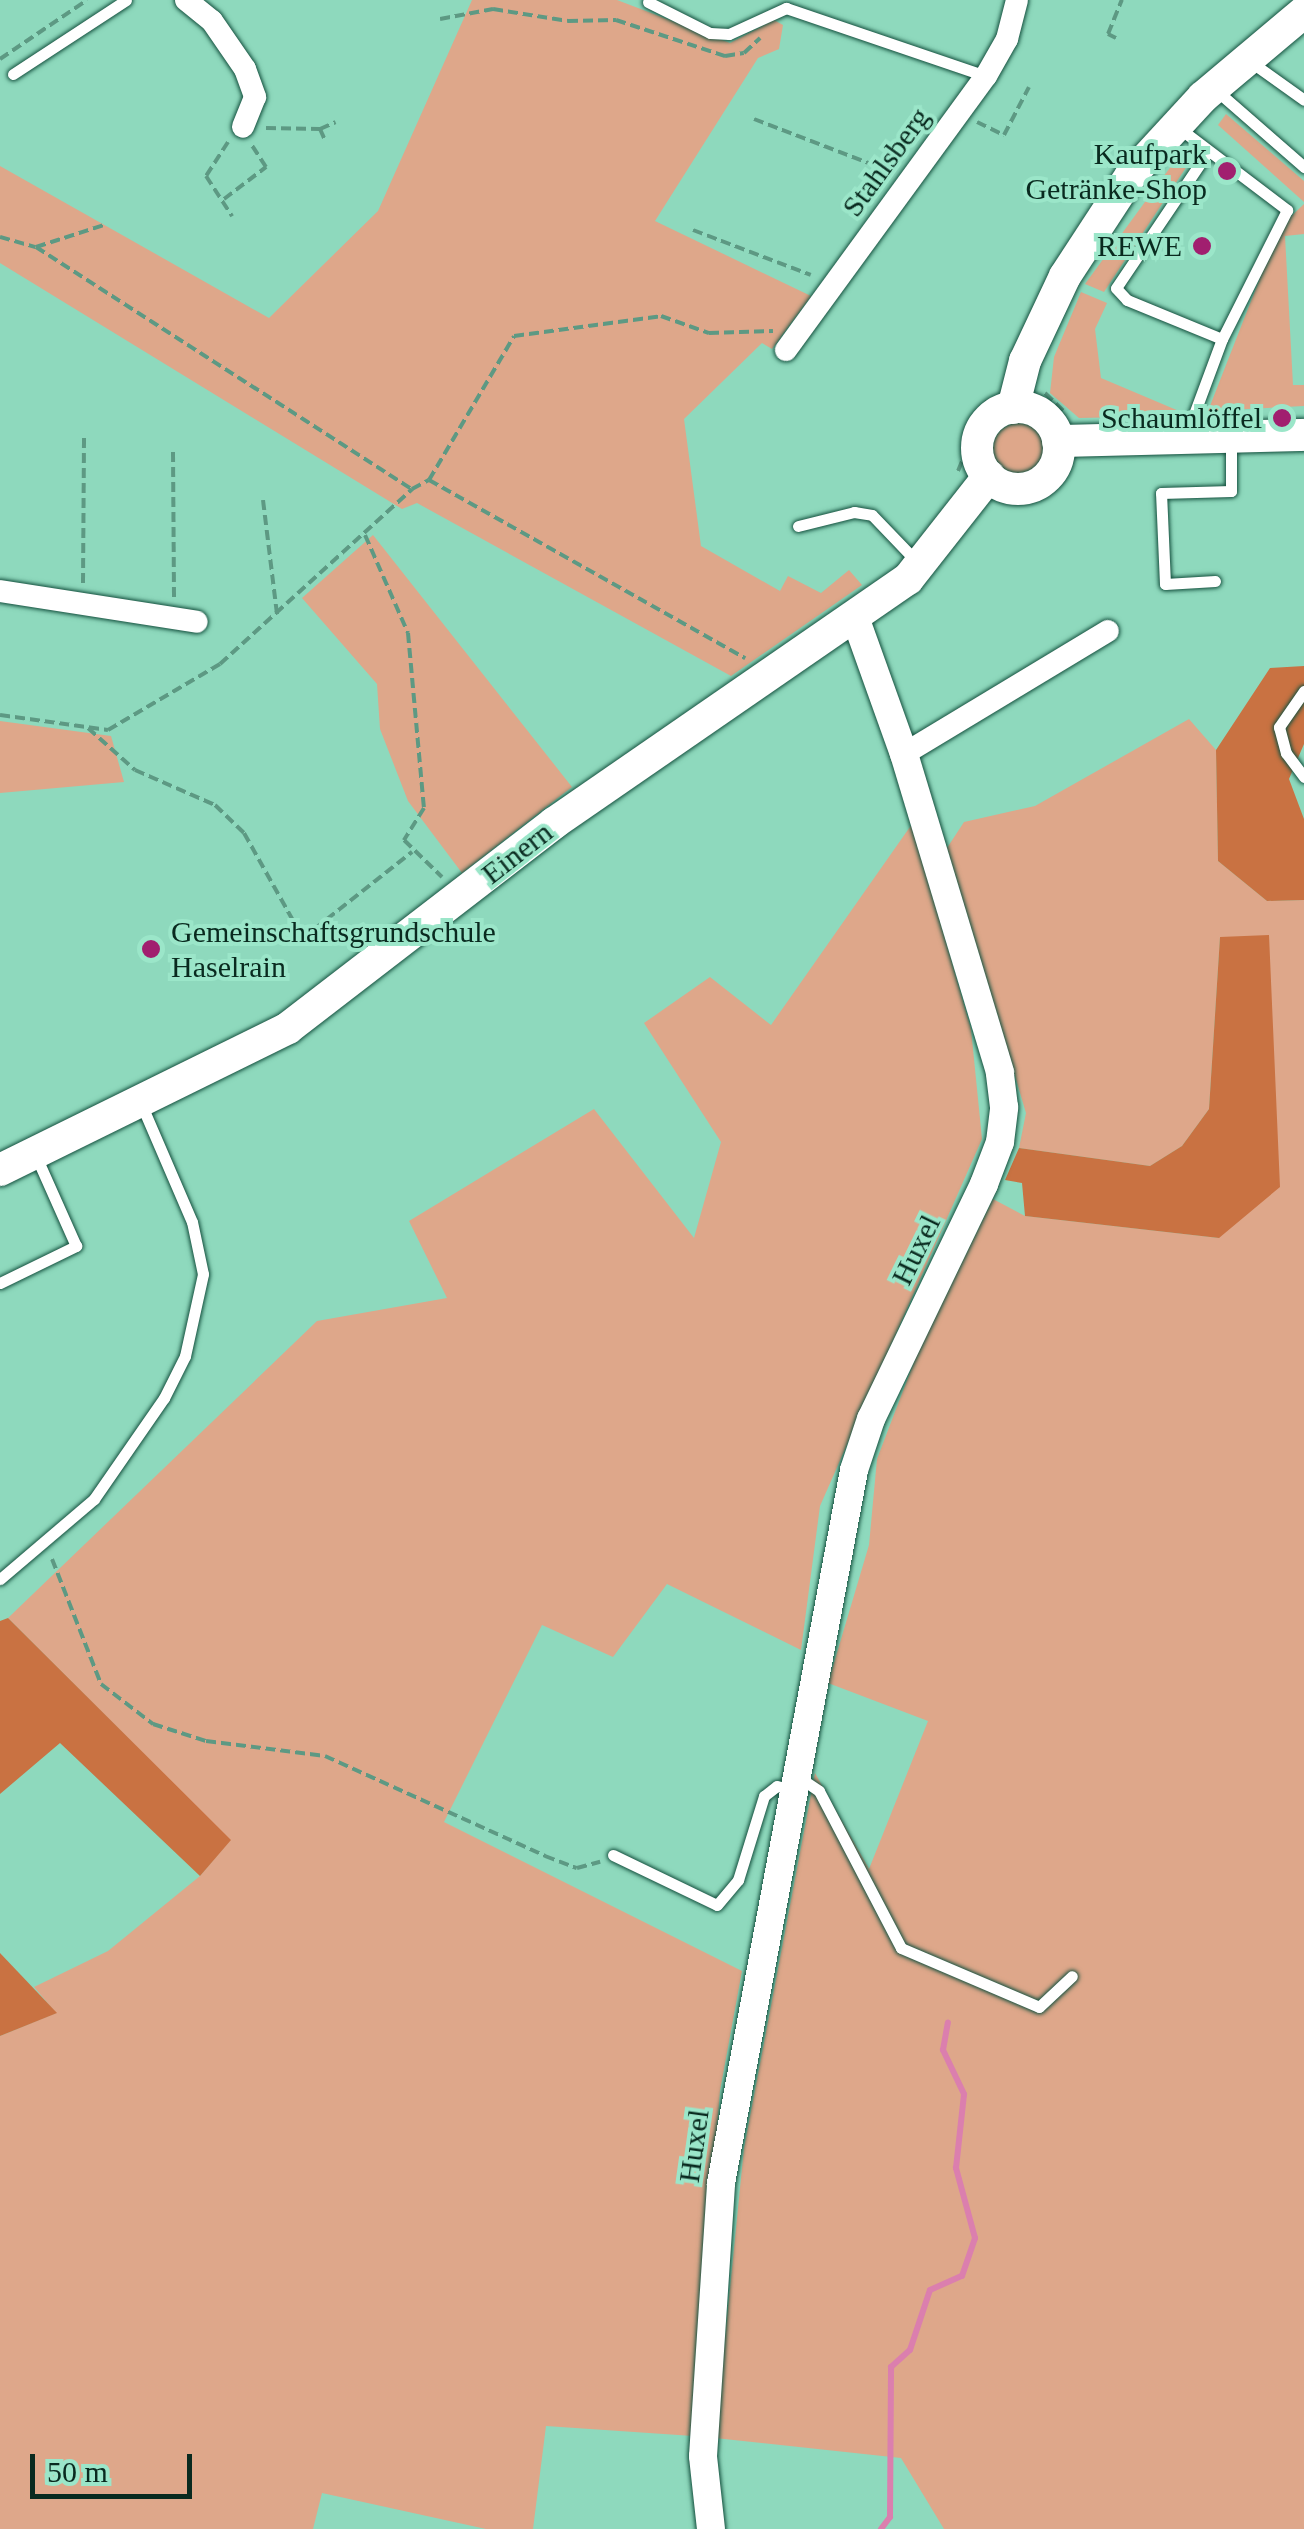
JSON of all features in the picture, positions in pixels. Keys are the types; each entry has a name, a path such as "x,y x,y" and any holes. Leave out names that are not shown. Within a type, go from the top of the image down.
{"main road":[{"path":"1013,408 1025,361 1070,266 1131,175 1175,124 1304,12"},
{"path":"1069,432 1057,461 1037,484 1006,487 989,476 978,452 980,434 996,414 1013,408 1042,415 1069,432 1187,438 1304,435"},
{"name":"Einern","path":"0,1170 288,1028 767,677 856,620 920,565 989,476"}],"street":[{"path":"186,0 212,21 241,60 255,97 243,127"},
{"name":"Stahlsberg","path":"792,342 986,76 1007,39 1017,0"},
{"path":"0,590 186,620"},
{"name":"Huxel","path":"711,2529 703,2456 720,2183 854,1470 871,1419 984,1184 1000,1142 1004,1107 1000,1072 904,754 856,620"},
{"path":"904,754 1108,631"}],"lane":[{"path":"13,74 126,0"},
{"path":"648,2 710,33 729,34 786,8 986,76"},
{"path":"1248,59 1304,100"},
{"path":"1214,88 1304,167"},
{"path":"1175,124 1207,153 1286,210 1232,330 1222,339 1187,438"},
{"path":"1207,153 1123,269 1116,288 1126,300 1222,339"},
{"path":"1215,581 1165,584 1161,493 1230,491 1232,436"},
{"path":"798,526 854,512 872,515 920,565"},
{"path":"1304,691 1278,727 1286,753 1304,777"},
{"path":"0,1579 46,1544 94,1499 164,1398 196,1316 203,1274 192,1222 140,1102"},
{"path":"0,1283 76,1246 35,1152"},
{"path":"613,1855 717,1905 738,1880 764,1796 777,1786 796,1783 819,1791 901,1948 1039,2006 1072,1976"}],"path":[{"path":"0,59 87,0"},
{"path":"1116,38 1108,34 1122,0"},
{"path":"440,19 493,9 616,20 725,56 758,44"},
{"path":"959,113 1004,135 1029,86"},
{"path":"754,119 910,178"},
{"path":"232,216 206,176 213,155 243,127 320,129 336,122"},
{"path":"222,200 266,166 243,127"},
{"path":"320,129 324,138"},
{"path":"36,247 104,225"},
{"path":"693,230 834,284"},
{"path":"0,237 36,247 412,489"},
{"path":"0,715 108,730 220,664 412,489 429,480 506,348 521,334 661,316 709,332 792,342"},
{"path":"1042,385 1069,432"},
{"path":"84,438 84,603"},
{"path":"174,452 186,620"},
{"path":"429,480 745,658 767,677"},
{"path":"263,500 277,614"},
{"path":"365,535 408,633 424,808 404,840 412,852 453,886"},
{"path":"88,728 135,770 215,804 244,834 303,938 412,852"},
{"path":"46,1544 101,1684 153,1724 206,1741 325,1756 577,1868 613,1855"}],"shaded area":[{"path":"472,0 617,0 730,43 774,20 783,25 779,49 758,58 655,221 811,296 772,349 762,343 684,419 701,546 780,591 788,576 821,593 849,570 862,585 731,676 417,503 402,509 0,263 0,166 269,318 378,211"},
{"path":"1226,114 1304,181 1304,202 1218,125"},
{"path":"1180,154 1189,163 1104,292 1085,284"},
{"path":"1304,204 1304,234 1285,236 1293,385 1304,385 1304,406 1208,411 1280,227"},
{"path":"1081,292 1107,303 1095,329 1101,378 1179,411 1176,416 1079,418 1050,393 1054,357"},
{"path":"1019,423 1038,430 1045,449 1038,468 1019,475 1000,468 993,449 1000,430"},
{"path":"373,535 572,787 462,873 408,801 380,729 377,684 302,598"},
{"path":"1304,666 1304,744 1289,779 1304,819 1304,900 1267,901 1218,861 1216,750 1270,668"},
{"path":"1189,719 1216,750 1218,861 1267,901 1304,900 1304,2529 944,2529 901,2458 715,2438 744,2148 815,1773 869,1869 928,1721 828,1683 869,1545 877,1459 919,1349 993,1199 1025,1216 1219,1238 1220,937 1209,1109 1182,1146 1150,1166 1019,1148 1026,1113 947,848 964,822 1035,806"},
{"path":"0,721 111,736 124,782 0,793"},
{"path":"912,824 971,1029 982,1139 820,1506 801,1650 667,1584 613,1657 542,1625 444,1822 742,1971 720,2091 693,2436 546,2426 533,2529 486,2529 322,2493 313,2529 0,2529 0,2036 56,2013 34,1987 108,1951 200,1876 230,1840 8,1618 317,1321 447,1298 409,1221 594,1109 694,1238 721,1142 644,1023 710,977 771,1025"},
{"path":"1269,935 1280,1187 1219,1238 1025,1216 1022,1183 1005,1180 1019,1148 1150,1166 1182,1146 1209,1109 1220,937"},
{"path":"8,1618 231,1840 200,1876 60,1743 0,1794 0,1621"},
{"path":"0,1953 57,2013 0,2036"}],"waterway":[{"path":"881,2529 890,2517 891,2367 910,2350 930,2290 962,2276 975,2238 956,2168 964,2094 943,2050 948,2022"}],"place":[{"name":"Kaufpark Getränke-Shop","path":"1227,171"},
{"name":"REWE","path":"1202,246"},
{"name":"Schaumlöffel","path":"1282,418"},
{"name":"Gemeinschaftsgrundschule Haselrain","path":"151,949"}]}
